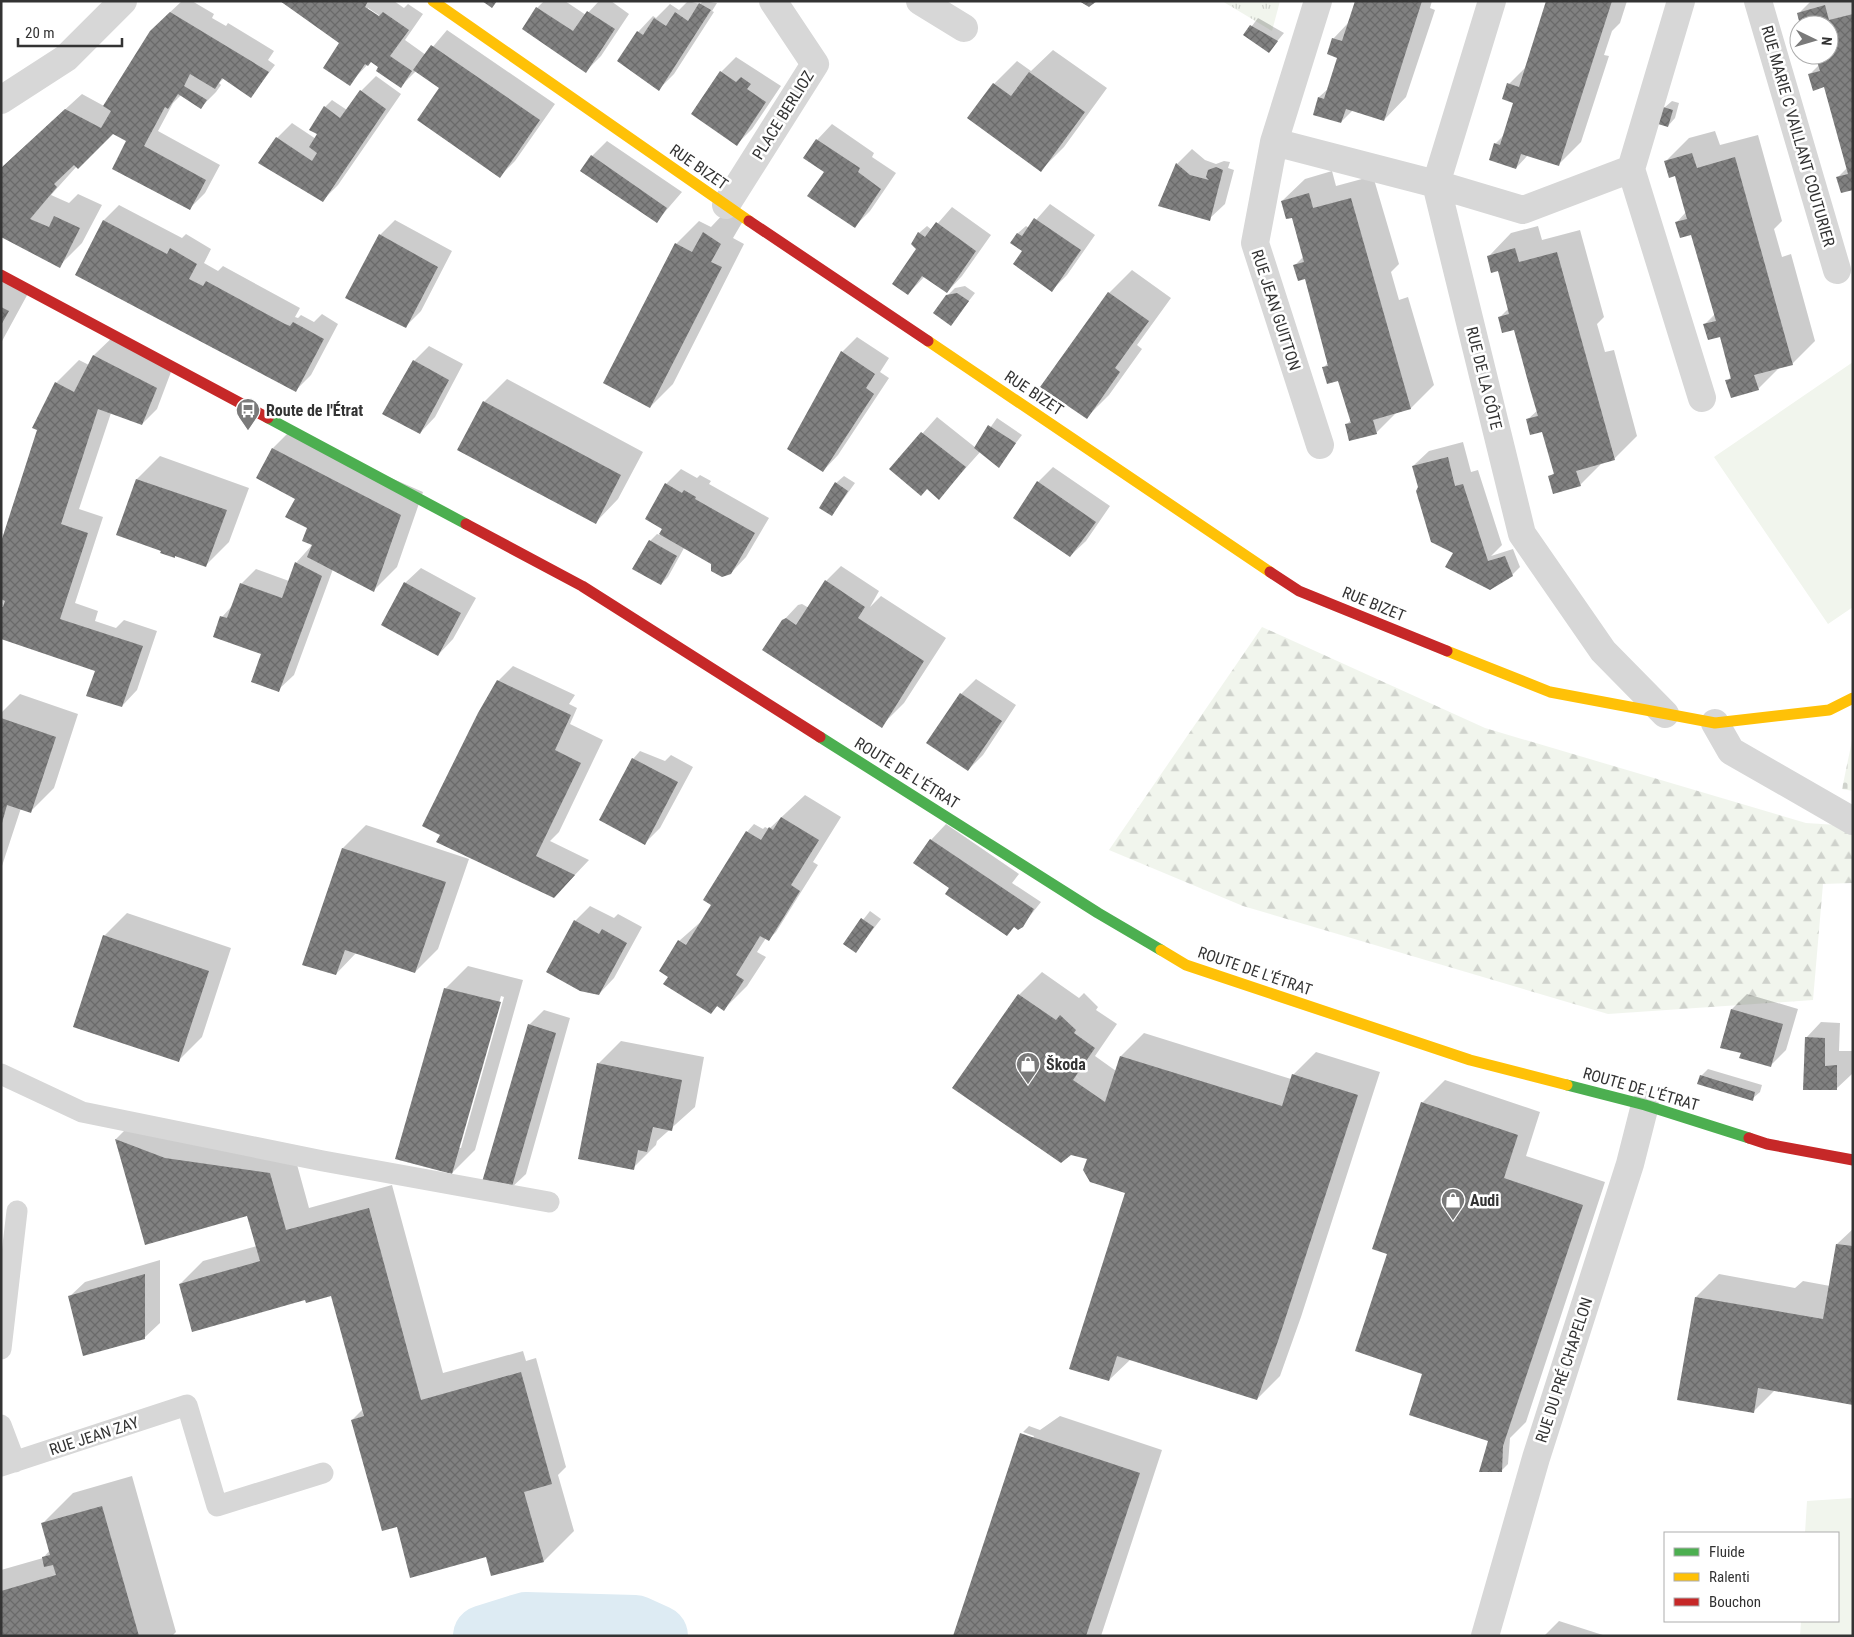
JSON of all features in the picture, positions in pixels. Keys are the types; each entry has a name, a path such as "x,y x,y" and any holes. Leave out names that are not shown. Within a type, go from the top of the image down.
{"main road":[{"name":"RUE BIZET","path":"433,1 726,206 1299,591 1550,692 1715,723 1829,710 1853,698"},
{"name":"ROUTE DE L'ÉTRAT","path":"1,275 582,586 1098,913 1186,965 1470,1060 1645,1105 1767,1144 1853,1160"}],"street":[{"path":"1,100 66,58 123,1"},
{"name":"PLACE BERLIOZ","path":"726,206 815,64 772,1"},
{"path":"920,1 964,28"},
{"name":"RUE JEAN GUITTON","path":"1318,1 1274,142 1255,243 1320,445"},
{"path":"1436,184 1492,1"},
{"path":"1681,1 1631,170 1702,398"},
{"name":"RUE MARIE C VAILLANT COUTURIER","path":"1758,1 1838,270"},
{"path":"1274,142 1436,184 1523,210 1631,170"},
{"name":"RUE DE LA CÔTE","path":"1436,184 1522,534 1603,651 1664,714"},
{"path":"1715,723 1731,751 1853,821"},
{"name":"RUE DU PRÉ CHAPELON","path":"1485,1636 1536,1458 1630,1164 1645,1105"}],"lane":[{"path":"1,1074 82,1112 323,1161 548,1202"},
{"path":"1,1349 17,1211"},
{"name":"RUE JEAN ZAY","path":"8,1464 187,1405 217,1506 323,1473"},
{"path":"1,1425 8,1464"}],"green space":[{"path":"1222,1 1280,1 1272,31"},
{"path":"1853,362 1853,607 1828,624 1714,457"},
{"path":"1262,627 1485,728 1806,823 1853,826 1853,883 1823,884 1813,1000 1608,1014 1243,906 1109,850"},
{"path":"1853,736 1853,791 1842,789"},
{"path":"1853,1498 1853,1636 1800,1636 1801,1622 1839,1622 1839,1532 1805,1532 1807,1501"}],"building":[{"path":"280,1 368,1 365,7 379,16 383,12 409,30 390,56 412,71 401,88 376,71 378,67 371,62 368,66 365,64 350,86 323,68 339,43"},
{"path":"482,1 497,1 492,8"},
{"path":"1079,1 1097,1 1089,7"},
{"path":"1355,1 1422,1 1384,121 1346,109 1341,123 1313,115 1318,97 1324,99 1337,58 1327,54 1332,38 1342,41"},
{"path":"1546,1 1612,1 1559,166 1521,154 1516,169 1489,160 1494,143 1500,145 1513,103 1502,99 1507,83 1519,87"},
{"path":"699,3 711,10 659,91 617,61 637,31 643,35 654,18 666,26 675,12 688,21"},
{"path":"1825,5 1828,15 1798,15 1797,13"},
{"path":"536,7 573,31 587,11 615,29 586,73 522,29"},
{"path":"170,12 269,72 251,98 222,78 215,89 190,74 184,86 207,100 201,109 178,94 168,109 165,107 144,146 206,180 190,210 112,169 126,141 113,134 78,169 74,165 54,184 57,187 30,219 49,227 54,216 80,228 60,268 1,237 1,168 65,109 101,128 111,111 103,106 150,31"},
{"path":"1853,14 1853,190 1841,193 1836,177 1848,174 1824,87 1813,91 1808,74 1820,71 1818,65 1839,65 1839,18"},
{"path":"1250,25 1278,41 1269,53 1243,35"},
{"path":"431,45 540,120 500,178 417,120 439,88 413,70"},
{"path":"720,71 736,82 741,77 751,84 747,89 766,102 737,146 691,114"},
{"path":"1029,72 1085,112 1041,172 967,118 993,83 1011,96"},
{"path":"360,90 386,109 323,202 258,163 276,137 312,161 317,153 309,147 317,134 309,130 324,106 340,118"},
{"path":"1663,107 1673,110 1668,127 1658,124"},
{"path":"816,139 860,168 858,172 881,189 855,228 807,196 824,172 803,158"},
{"path":"1692,153 1697,168 1735,157 1793,365 1754,375 1759,390 1731,398 1725,380 1731,379 1720,337 1708,340 1703,324 1716,321 1691,235 1680,238 1675,222 1687,219 1675,176 1669,178 1664,161"},
{"path":"591,155 667,208 657,223 580,171"},
{"path":"1176,163 1190,175 1209,180 1206,177 1208,170 1216,167 1223,170 1210,221 1158,206"},
{"path":"1309,193 1313,208 1351,198 1411,409 1373,420 1377,434 1349,441 1345,424 1351,423 1338,381 1327,384 1322,367 1328,366 1305,279 1298,281 1293,265 1304,262 1292,218 1286,219 1281,201"},
{"path":"1034,218 1081,250 1052,292 1013,264 1022,251 1010,243 1017,233 1022,236"},
{"path":"103,220 167,254 170,248 197,264 189,279 203,286 206,281 285,324 290,326 293,322 324,339 296,392 75,275"},
{"path":"936,222 976,251 947,293 922,276 908,295 892,284 916,249 911,244 918,232 925,237"},
{"path":"703,232 721,244 711,262 722,267 650,408 603,383 675,243 692,252"},
{"path":"379,234 438,267 406,328 345,298"},
{"path":"1515,248 1519,262 1557,252 1615,460 1576,471 1581,486 1553,494 1548,476 1554,474 1542,432 1530,435 1526,419 1538,416 1514,330 1502,333 1498,317 1509,314 1498,271 1491,273 1487,256"},
{"path":"1108,292 1149,321 1115,368 1120,372 1087,419 1040,387"},
{"path":"957,293 969,301 951,326 933,313 946,295"},
{"path":"1,307 9,311 1,325"},
{"path":"841,351 875,374 866,388 874,394 823,472 787,449"},
{"path":"93,355 157,388 142,425 98,409 61,524 88,533 60,619 143,646 122,707 86,696 95,671 1,639 1,607 3,607 5,601 1,599 1,542 37,430 32,428 55,382 74,392"},
{"path":"413,360 449,380 420,434 382,414"},
{"path":"483,401 621,475 596,524 457,450"},
{"path":"988,425 1016,443 999,468 974,448"},
{"path":"921,432 966,467 939,500 927,489 921,496 889,469"},
{"path":"272,448 401,515 374,592 307,557 312,545 302,541 307,528 285,517 295,499 256,478"},
{"path":"1448,457 1455,486 1463,484 1488,561 1505,556 1513,576 1490,590 1445,567 1453,553 1431,542 1416,491 1418,487 1412,466"},
{"path":"136,479 227,510 206,567 160,553 161,551 116,535"},
{"path":"1037,481 1096,522 1070,557 1013,518"},
{"path":"835,482 848,491 832,516 819,508"},
{"path":"665,483 682,493 684,490 696,497 695,499 755,533 731,574 722,577 711,571 711,564 659,534 662,529 645,519"},
{"path":"649,540 677,556 661,585 632,569"},
{"path":"295,562 322,576 279,692 251,682 261,654 213,637 220,616 227,618 240,583 282,598"},
{"path":"825,580 865,607 858,618 924,661 882,728 762,650 782,620 786,618 796,625"},
{"path":"404,582 461,613 438,656 381,625"},
{"path":"497,680 571,715 555,750 581,763 536,856 575,875 554,898 436,842 440,835 422,826 478,713"},
{"path":"960,693 1002,721 968,771 926,743"},
{"path":"1,718 56,737 31,813 7,805 2,823"},
{"path":"632,758 678,782 645,845 599,820"},
{"path":"781,817 819,840 791,885 800,891 769,941 760,936 736,975 744,980 724,1011 717,1006 711,1014 663,984 668,977 659,971 678,940 686,945 711,905 703,900 746,831 761,840 769,827 773,830"},
{"path":"930,839 1034,909 1023,927 1018,930 1014,927 1007,936 945,894 949,888 913,863"},
{"path":"342,848 446,882 415,973 345,950 336,975 302,965"},
{"path":"861,918 874,927 856,953 843,944"},
{"path":"574,920 599,934 602,929 627,943 599,995 580,991 546,972"},
{"path":"103,935 209,971 179,1062 73,1027"},
{"path":"444,988 501,1002 452,1174 395,1159"},
{"path":"1018,994 1056,1020 1060,1015 1076,1030 1074,1033 1095,1048 1073,1080 1105,1102 1120,1056 1282,1106 1292,1074 1358,1095 1257,1400 1117,1356 1109,1381 1069,1369 1125,1193 1090,1182 1083,1170 1087,1159 1071,1155 1061,1163 952,1088"},
{"path":"1731,1009 1783,1024 1771,1067 1739,1058 1741,1053 1720,1048"},
{"path":"528,1024 556,1033 511,1190 482,1182"},
{"path":"1805,1037 1825,1038 1825,1066 1837,1065 1837,1090 1803,1090"},
{"path":"597,1063 682,1080 672,1131 653,1127 647,1152 638,1150 634,1170 578,1159"},
{"path":"1700,1075 1755,1092 1753,1101 1697,1084"},
{"path":"1421,1102 1518,1135 1504,1178 1583,1205 1503,1446 1502,1472 1479,1472 1488,1441 1409,1415 1422,1374 1355,1351 1387,1254 1372,1249"},
{"path":"115,1139 165,1158 270,1173 286,1230 369,1208 421,1400 521,1372 552,1484 524,1492 544,1562 491,1576 486,1557 410,1578 397,1527 382,1531 351,1420 364,1416 331,1296 306,1303 305,1300 192,1332 179,1284 260,1261 247,1216 145,1245"},
{"path":"1836,1244 1853,1246 1853,1405 1758,1388 1754,1413 1677,1400 1695,1297 1823,1319"},
{"path":"145,1274 145,1339 83,1356 68,1296"},
{"path":"1020,1433 1140,1473 1086,1636 953,1636"},
{"path":"102,1506 139,1636 1,1636 1,1591 56,1575 53,1565 44,1567 42,1557 50,1555 41,1523"}],"waterway":[{"path":"484,1636 526,1623 635,1626 657,1636"}],"traffic: fast":[{"path":"268,418 466,524"},
{"path":"820,737 1098,913 1161,950"},
{"path":"1567,1085 1645,1105 1749,1138"}],"traffic: slow":[{"path":"433,1 749,221"},
{"path":"928,341 1270,572"},
{"path":"1447,651 1550,692 1715,723 1829,710 1853,698"},
{"path":"1161,950 1186,965 1470,1060 1567,1085"}],"traffic: jam":[{"path":"749,221 928,341"},
{"path":"1,275 268,418"},
{"path":"466,524 582,586 820,737"},
{"path":"1270,572 1299,591 1447,651"},
{"path":"1749,1138 1767,1144 1853,1160"}],"place":[{"name":"Route de l'Étrat","path":"248,431"},
{"name":"Škoda","path":"1028,1085"},
{"name":"Audi","path":"1453,1221"}]}
